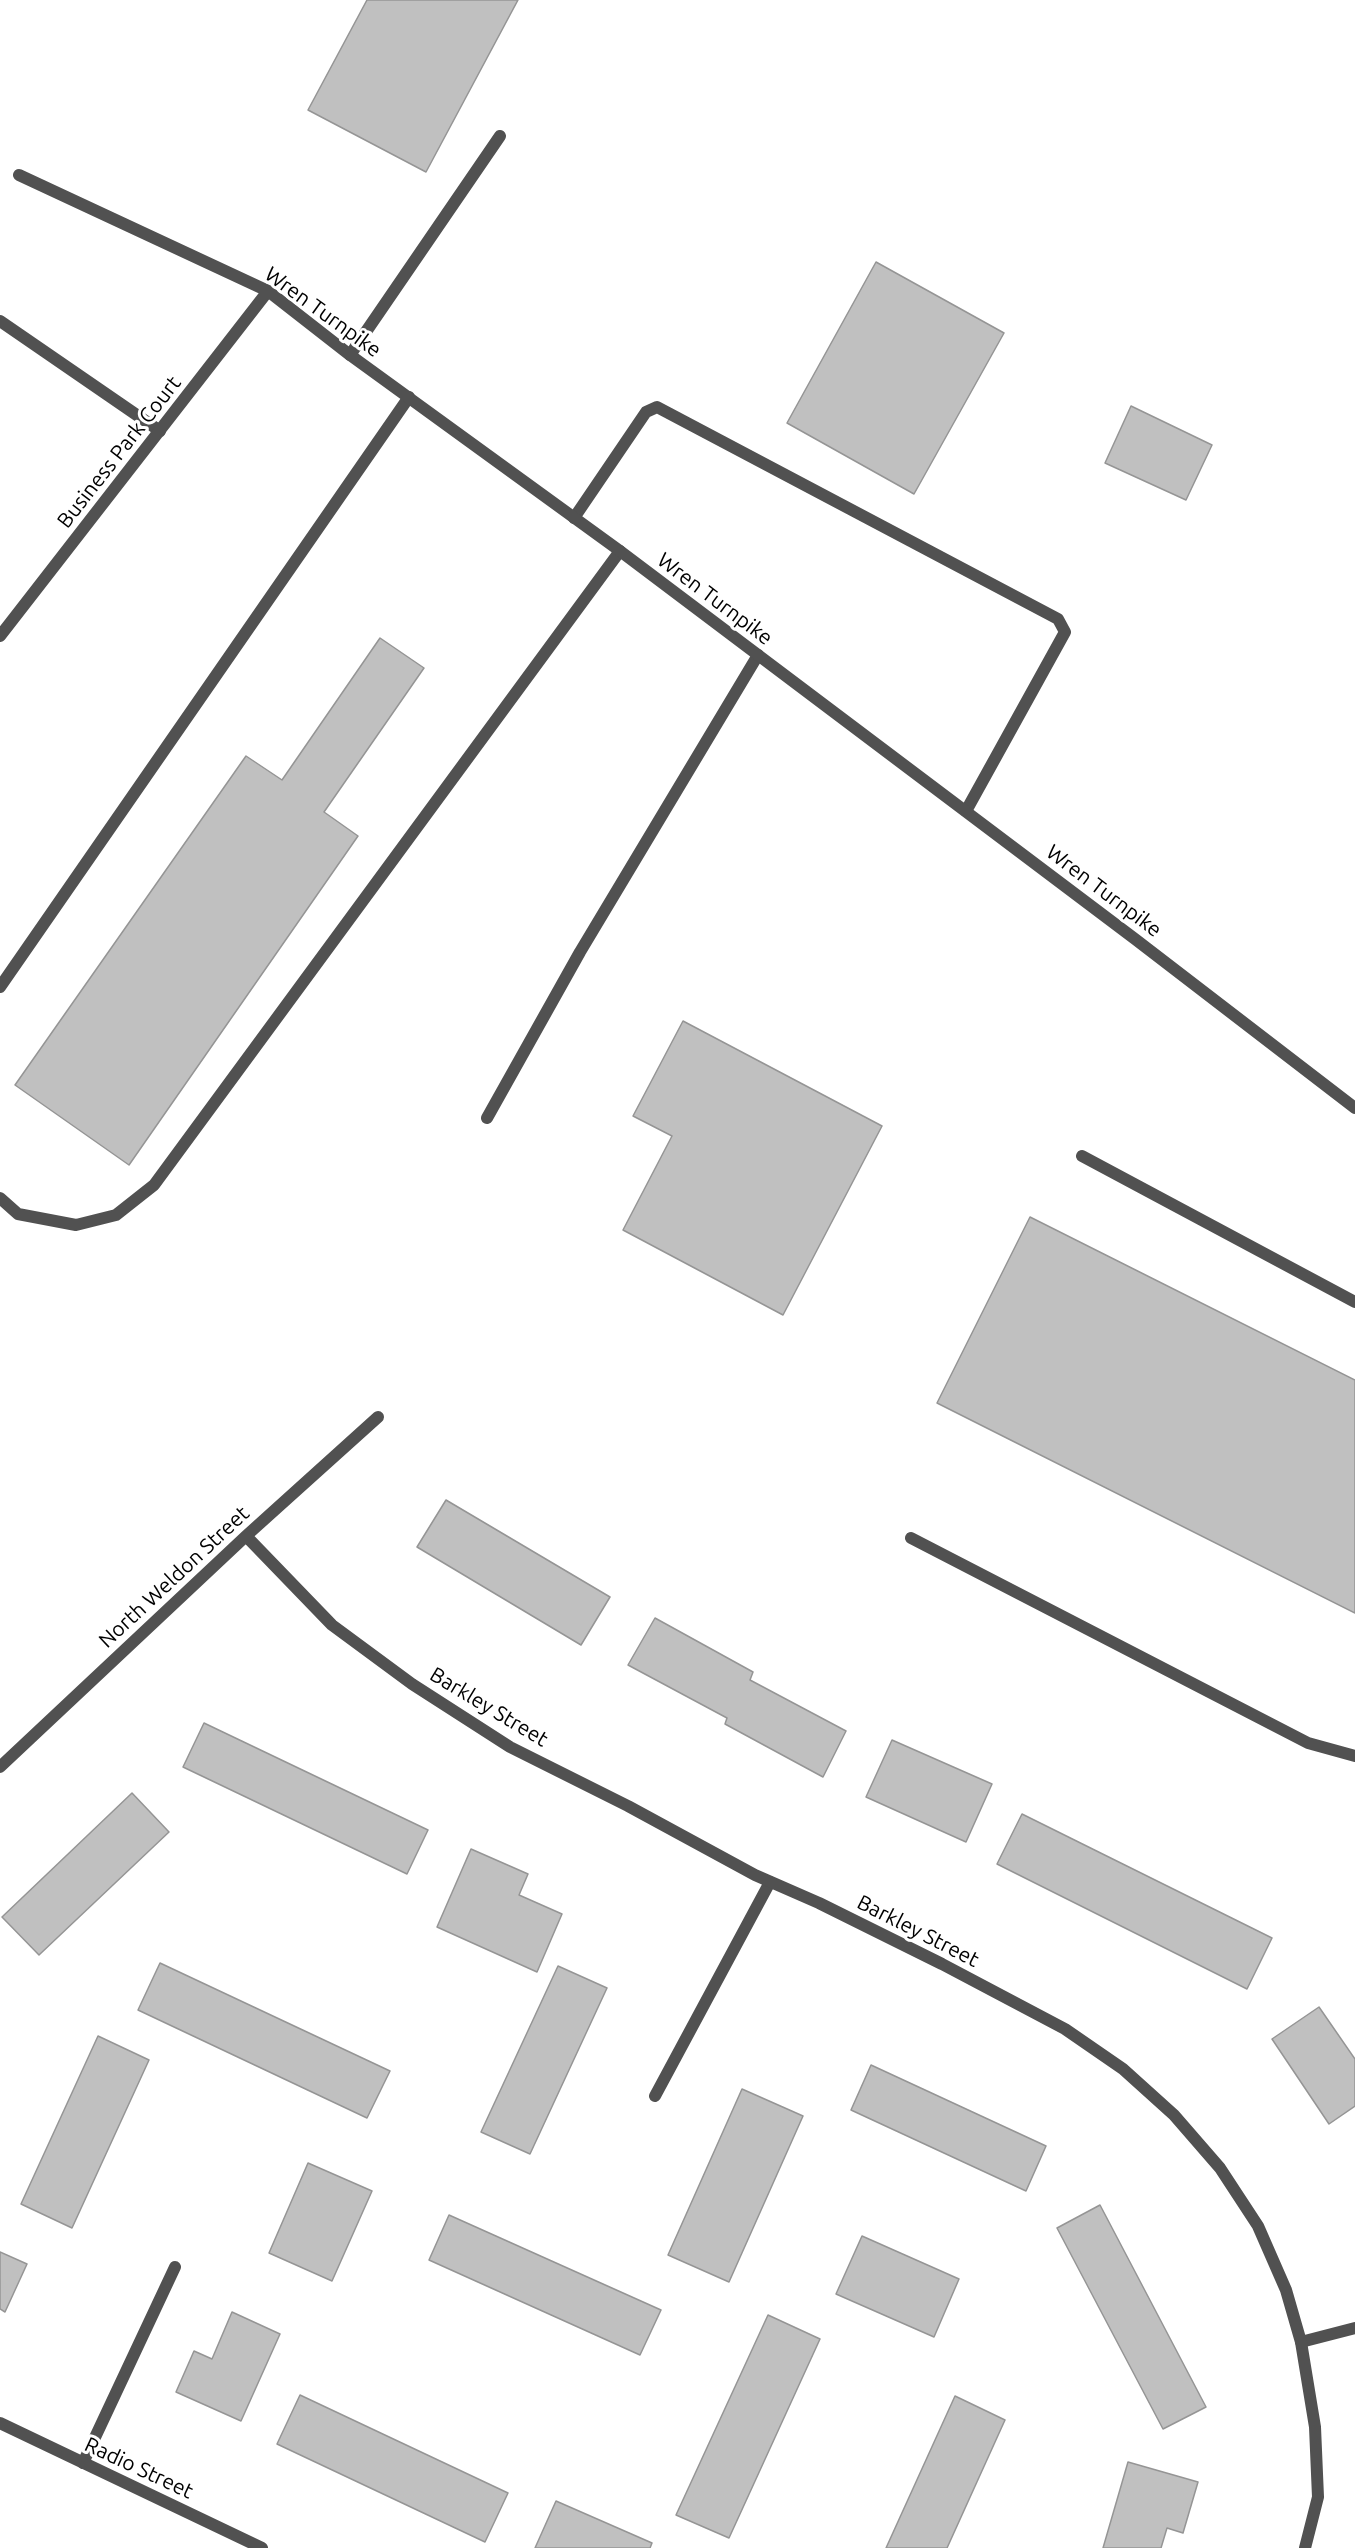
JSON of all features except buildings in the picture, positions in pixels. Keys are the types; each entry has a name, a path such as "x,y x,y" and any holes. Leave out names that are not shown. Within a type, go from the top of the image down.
{"street":[{"path":"350,355 500,136"},
{"name":"Wren Turnpike","path":"19,175 268,291 350,355 620,551 1355,1108"},
{"name":"Business Park Court","path":"0,636 268,291"},
{"path":"0,321 160,431"},
{"path":"0,987 409,398"},
{"path":"574,518 646,411 657,407 1058,619 1065,632 966,812"},
{"path":"0,1198 18,1214 75,1225 116,1215 154,1185 620,551"},
{"path":"488,1118 579,952 758,656"},
{"path":"1082,1156 1355,1302"},
{"name":"North Weldon Street","path":"0,1767 246,1536 378,1418"},
{"name":"Barkley Street","path":"246,1536 332,1625 412,1684 510,1747 628,1806 770,1882 819,1903 1065,2029 1123,2068 1174,2115 1220,2168 1258,2226 1286,2290 1301,2342 1315,2427 1318,2497 1305,2548"},
{"path":"911,1538 1308,1743 1355,1756"},
{"path":"655,2096 770,1882"},
{"path":"84,2463 175,2267"},
{"path":"1301,2342 1355,2328"},
{"name":"Radio Street","path":"0,2424 262,2548"}]}
